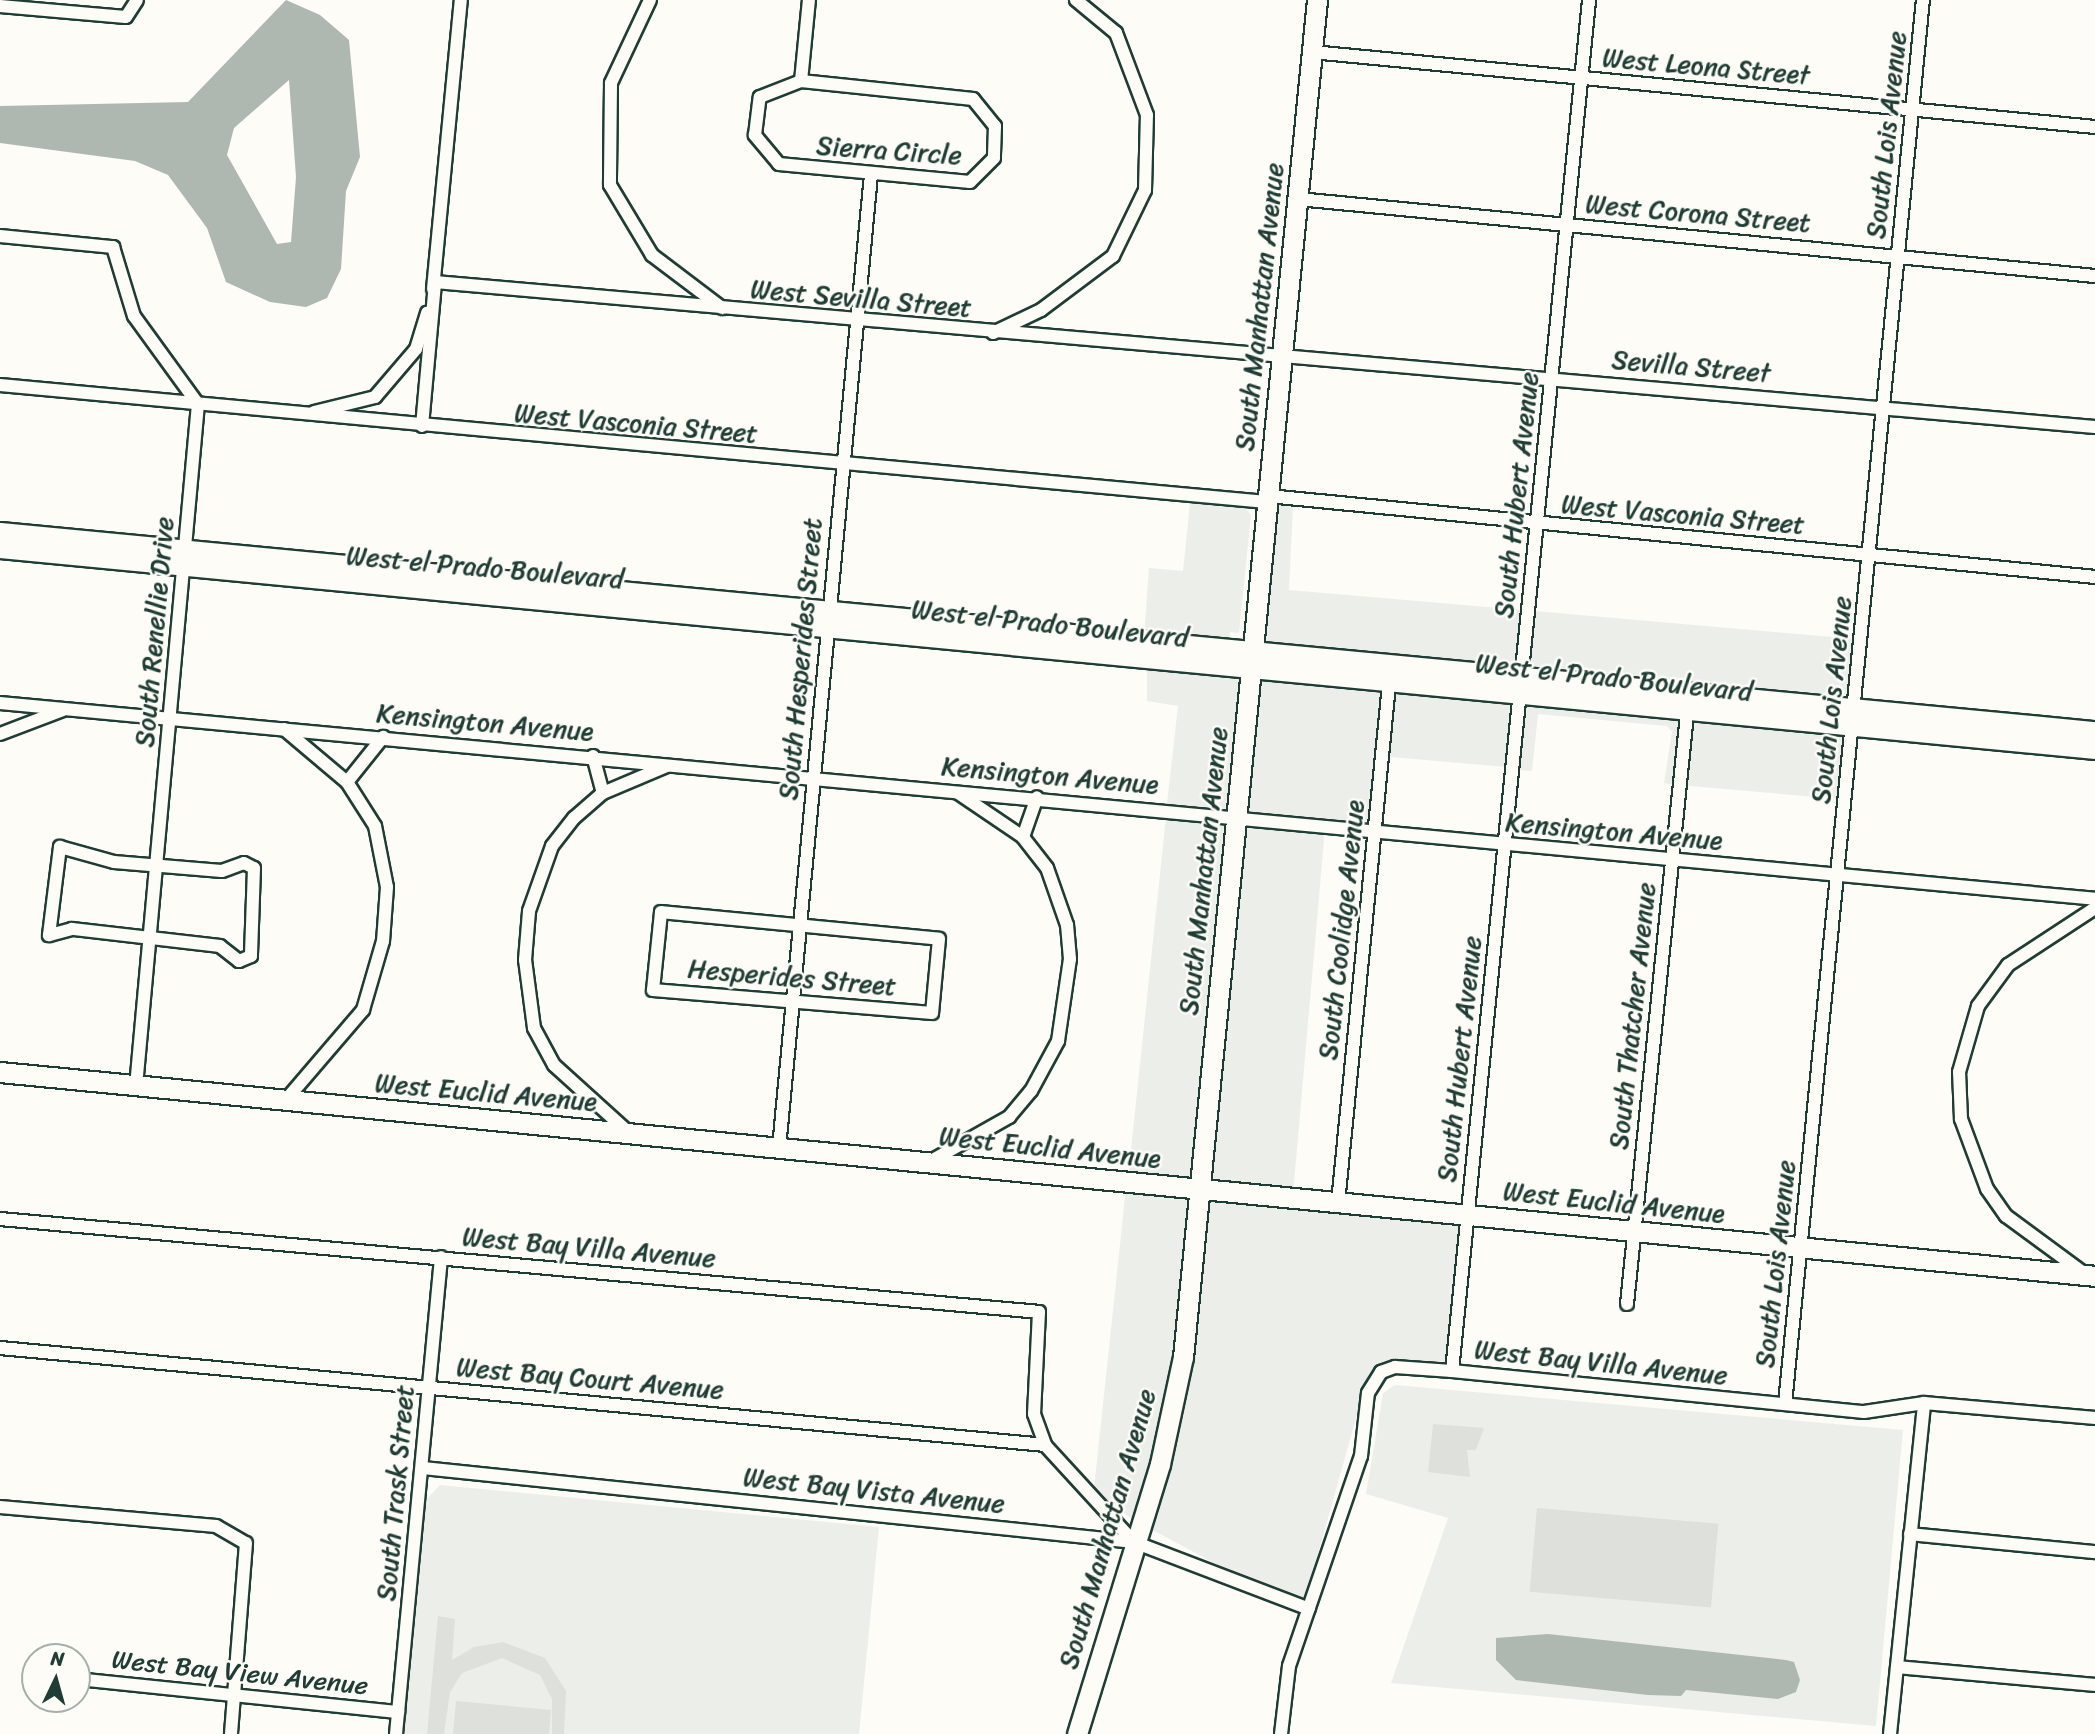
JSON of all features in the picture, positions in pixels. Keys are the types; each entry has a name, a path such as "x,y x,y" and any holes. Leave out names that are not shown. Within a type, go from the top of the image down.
{"street":[{"path":"0,6 126,17 136,0"},
{"path":"422,426 461,0"},
{"path":"650,0 611,83 610,185 652,255 722,309"},
{"path":"801,81 809,0"},
{"path":"991,334 1041,310 1112,256 1145,190 1147,115 1116,33 1076,0"},
{"name":"South Manhattan Avenue","path":"1077,1734 1135,1542 1176,1393 1237,816 1251,650 1317,0"},
{"name":"South Hubert Avenue","path":"1452,1371 1589,0"},
{"name":"South Lois Avenue","path":"1785,1404 1923,0"},
{"name":"West Leona Street","path":"1312,52 2095,127"},
{"name":"Sierra Circle","path":"801,81 973,99 995,126 994,158 970,182 779,164 755,135 760,97 801,81"},
{"name":"South Hesperides Street","path":"779,1148 855,321 871,174"},
{"name":"West Corona Street","path":"1298,199 2095,276"},
{"path":"0,236 113,247 134,316 198,404"},
{"path":"302,415 375,397 416,349 435,282"},
{"name":"West Sevilla Street","path":"435,282 991,334 1282,356"},
{"name":"Sevilla Street","path":"1282,356 1551,377 2095,427"},
{"name":"West Vasconia Street","path":"0,385 842,466 1267,499 2095,577"},
{"name":"South Renellie Drive","path":"136,1087 198,404"},
{"name":"West el Prado Boulevard","path":"0,532 24,543"},
{"name":"West el Prado Boulevard","path":"0,548 24,543 1008,637 1183,644 1391,661 1855,708 2024,734 2095,749"},
{"name":"West el Prado Boulevard","path":"1008,637 1181,664 1520,694 1688,714 1853,728 2024,734 2095,731"},
{"path":"1181,664 1183,644"},
{"path":"1319,677 1320,655"},
{"name":"South Coolidge Avenue","path":"1338,1203 1391,661"},
{"name":"South Thatcher Avenue","path":"1627,1304 1690,690"},
{"name":"Kensington Avenue","path":"0,703 70,707 1037,797 1505,845 2095,899"},
{"path":"0,734 70,707"},
{"path":"281,727 347,782 375,826 384,858 383,942 363,1010 285,1101"},
{"path":"347,782 383,737"},
{"path":"593,756 603,793"},
{"path":"630,1133 591,1105 554,1065 534,1028 526,995 529,911 538,875 552,846 603,793 671,765"},
{"path":"929,1162 1009,1117 1058,1041 1070,959 1068,925 1047,867 1023,837 955,791"},
{"path":"1023,837 1037,797"},
{"path":"60,847 97,860 254,868 251,956 239,961 220,946 150,939 72,929 49,934 48,922 60,847"},
{"path":"2092,1275 2006,1216 1987,1189 1961,1119 1959,1072 1978,1006 2008,965 2095,908"},
{"name":"Hesperides Street","path":"661,912 800,926 939,939 932,1013 653,990 661,912"},
{"name":"West Euclid Avenue","path":"3,1070 136,1087 2092,1275"},
{"name":"West Bay Villa Avenue","path":"0,1219 1040,1312 1034,1414 1045,1445"},
{"name":"South Trask Street","path":"396,1734 441,1257"},
{"name":"West Bay Court Avenue","path":"0,1348 1045,1445"},
{"name":"West Bay Villa Avenue","path":"1309,1609 1361,1456 1368,1393 1381,1372 1395,1367 1864,1412 1924,1403 2095,1418"},
{"path":"1890,1734 1924,1403"},
{"path":"1045,1445 1135,1542"},
{"name":"West Bay Vista Avenue","path":"423,1468 1135,1542 1309,1609"},
{"path":"0,1507 216,1526 246,1543 231,1734"},
{"path":"1910,1534 2095,1552"},
{"path":"1281,1734 1289,1666 1309,1609"},
{"path":"1897,1667 2095,1685"},
{"name":"West Bay View Avenue","path":"91,1681 398,1712"}],"shaded area":[{"path":"286,0 320,15 349,40 360,157 346,191 341,269 327,298 306,307 270,302 226,282 207,228 168,175 135,161 0,143 0,106 188,102","holes":["289,80 296,177 291,242 277,244 227,155 234,128"]},
{"path":"1190,502 1245,508 1251,515 1239,633 1230,632 1229,640 1144,637 1149,568 1183,571"},
{"path":"1273,503 1293,505 1289,590 1522,610 1517,667 1258,643"},
{"path":"1534,611 1855,639 1850,696 1529,668"},
{"path":"1147,667 1243,677 1231,811 1167,804 1178,706 1147,701"},
{"path":"1254,678 1383,689 1371,823 1242,811"},
{"path":"1394,690 1513,700 1507,767 1388,757"},
{"path":"1525,701 1681,719 1674,785 1664,783 1672,732 1667,726 1538,714 1532,771 1518,770"},
{"path":"1693,720 1846,733 1841,799 1687,786"},
{"path":"1166,817 1230,824 1192,1182 1128,1175"},
{"path":"1241,825 1325,832 1293,1191 1210,1184"},
{"path":"1126,1188 1192,1195 1164,1419 1134,1521 1094,1489"},
{"path":"1203,1196 1460,1221 1446,1364 1390,1360 1367,1379 1305,1600 1235,1574 1145,1526"},
{"path":"1395,1385 1903,1430 1876,1726 1391,1683 1448,1518 1366,1494 1383,1393"},
{"path":"1433,1424 1484,1428 1476,1450 1467,1450 1470,1477 1428,1472"},
{"path":"440,1485 879,1527 859,1734 404,1734 426,1500"},
{"path":"1537,1508 1718,1524 1711,1608 1530,1592"},
{"path":"438,1616 455,1619 452,1660 474,1647 503,1642 545,1658 566,1691 564,1734 552,1734 552,1699 540,1675 502,1658 462,1673 450,1692 444,1734 427,1734"},
{"path":"1548,1634 1786,1660 1794,1662 1800,1680 1796,1692 1778,1699 1686,1690 1681,1696 1648,1695 1516,1680 1496,1660 1496,1638"},
{"path":"456,1701 551,1710 549,1734 453,1734"}]}
